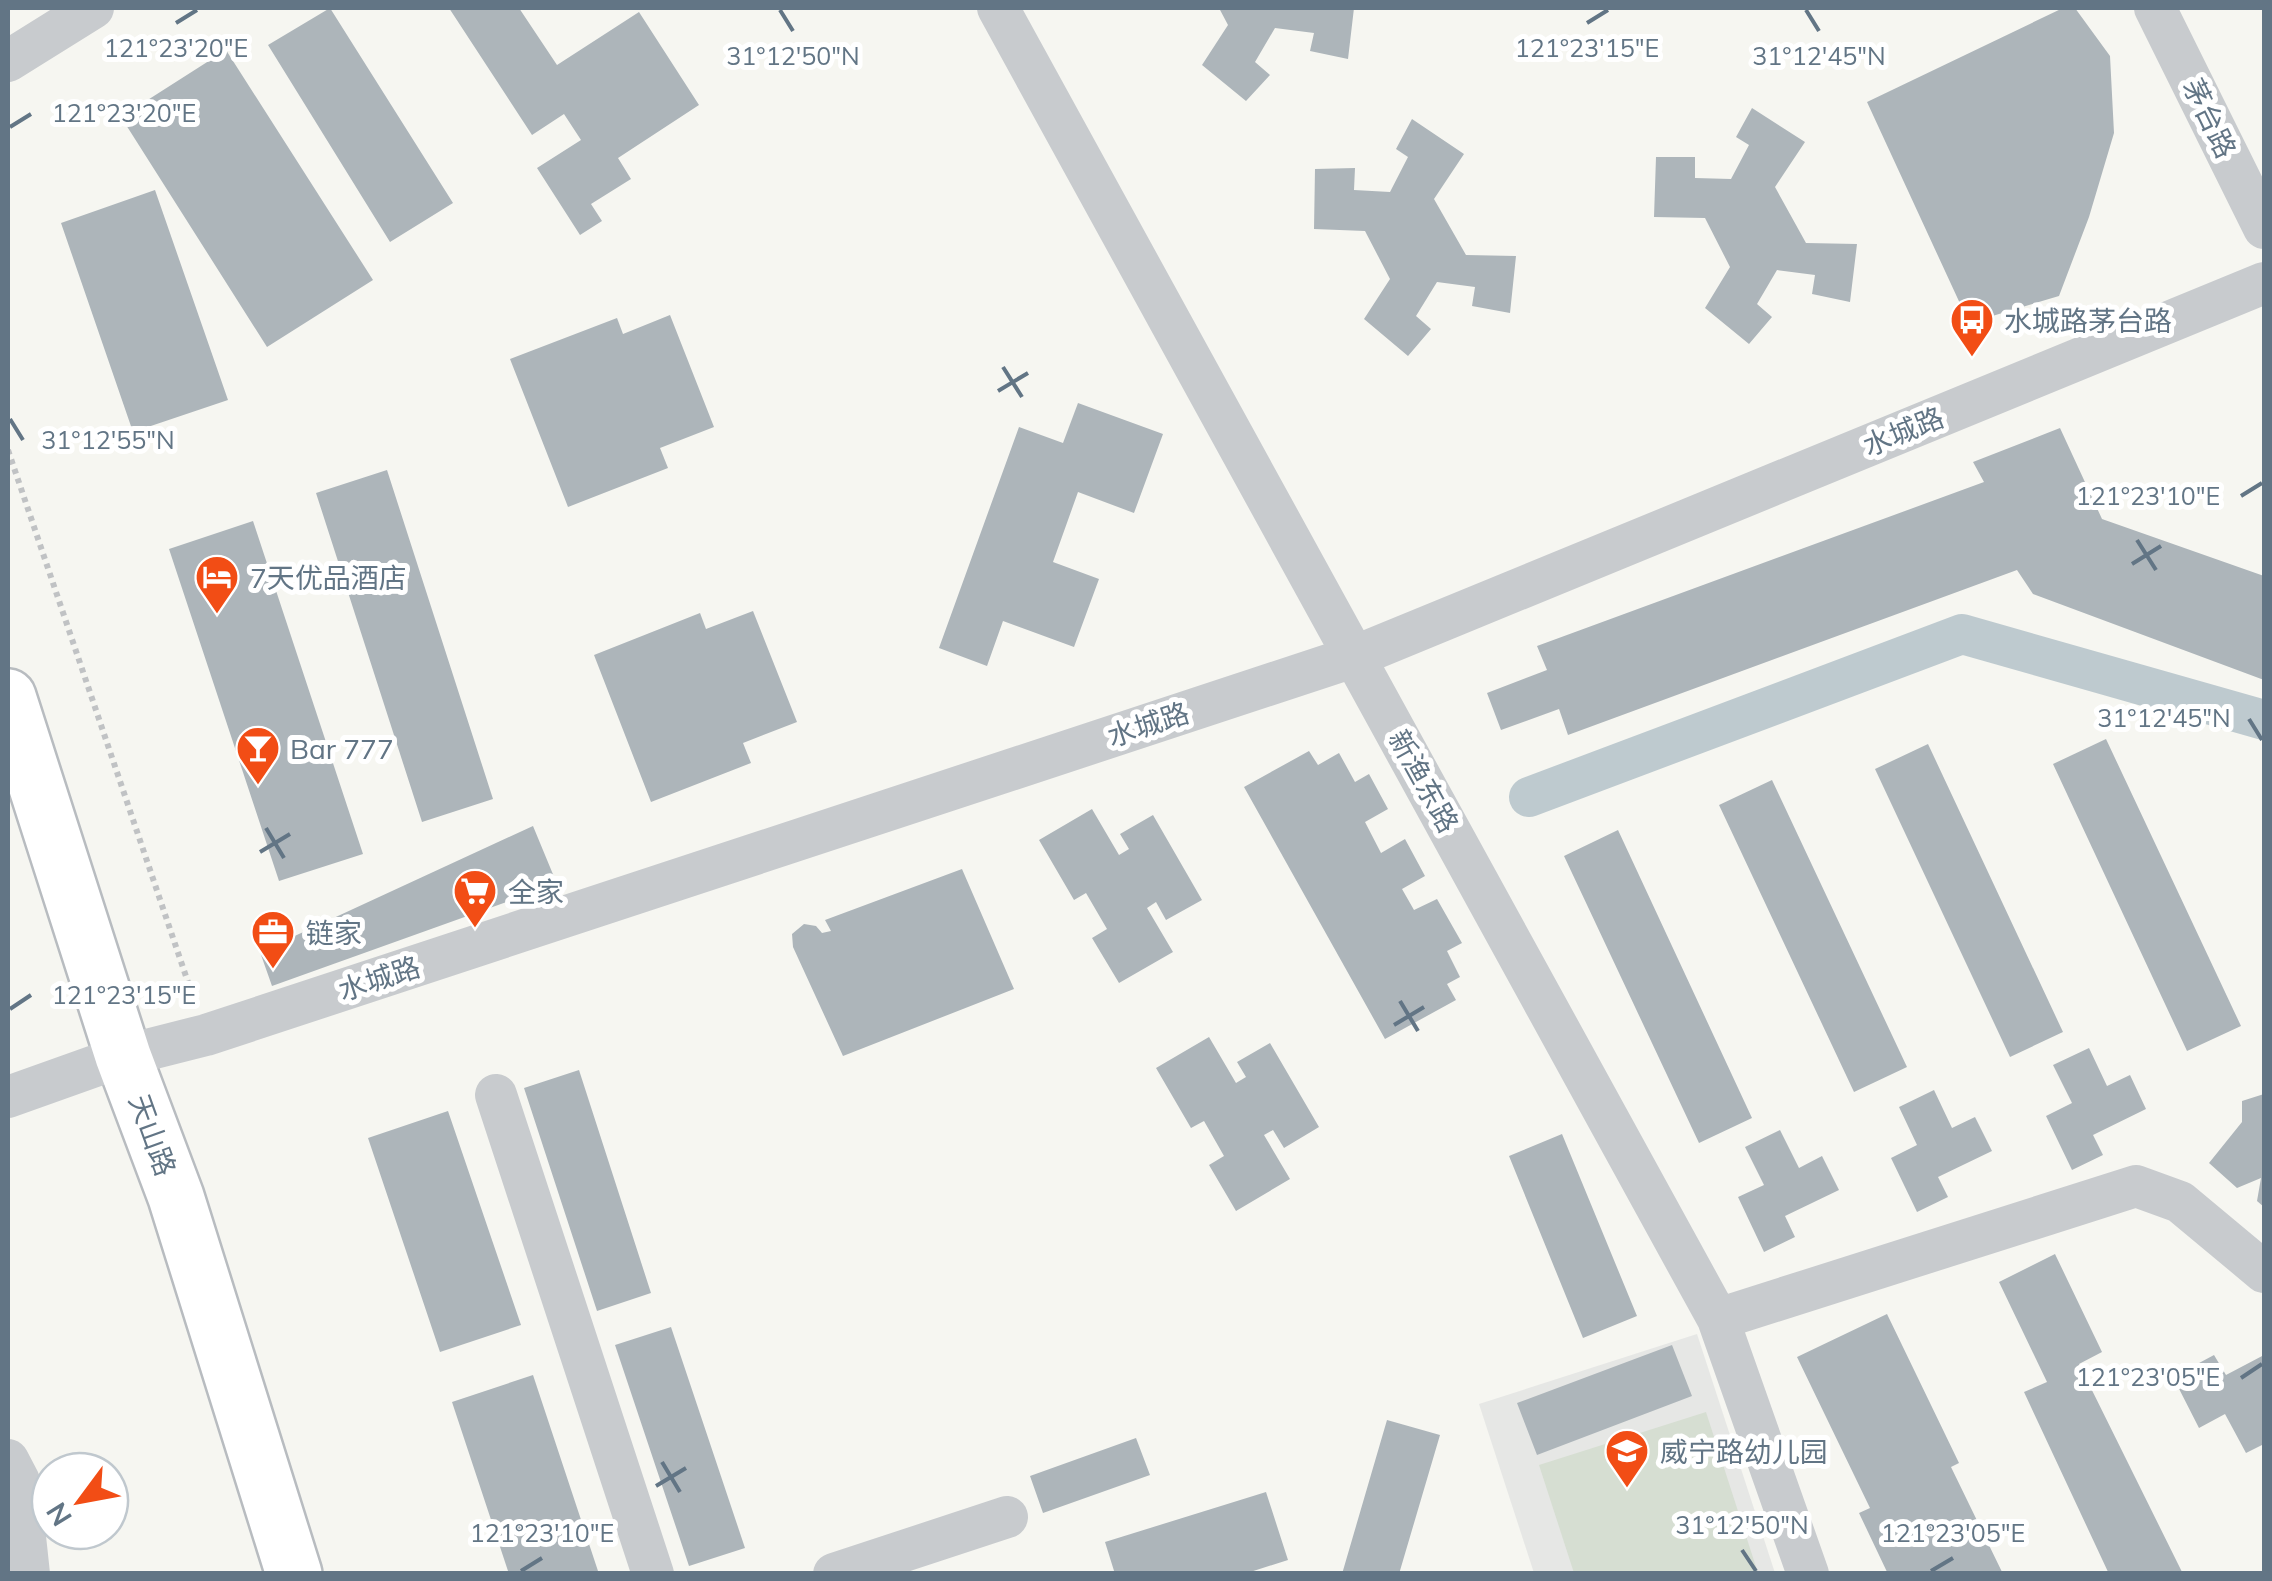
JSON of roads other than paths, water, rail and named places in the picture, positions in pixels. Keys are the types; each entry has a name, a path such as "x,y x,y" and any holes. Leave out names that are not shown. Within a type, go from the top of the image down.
{"main road":[{"name":"天山路","path":"8,697 124,1056 176,1197 294,1574"}],"street":[{"path":"8,61 93,8"},
{"name":"新渔东路","path":"998,8 1718,1319 1808,1574"},
{"name":"茅台路","path":"2155,8 2264,228"},
{"name":"水城路","path":"8,1097 1356,656 2264,283"},
{"path":"496,1095 654,1574"},
{"path":"1718,1319 2136,1186 2180,1202 2264,1272"},
{"path":"8,1460 19,1481 30,1574"},
{"path":"834,1574 898,1564 1007,1517"}],"waterway":[{"path":"1529,797 1962,634 2264,720"}],"place":[{"name":"水城路茅台路","path":"1972,358"},
{"name":"7天优品酒店","path":"217,615"},
{"name":"Bar 777","path":"258,786"},
{"name":"全家","path":"475,929"},
{"name":"链家","path":"273,970"},
{"name":"威宁路幼儿园","path":"1627,1489"}]}
